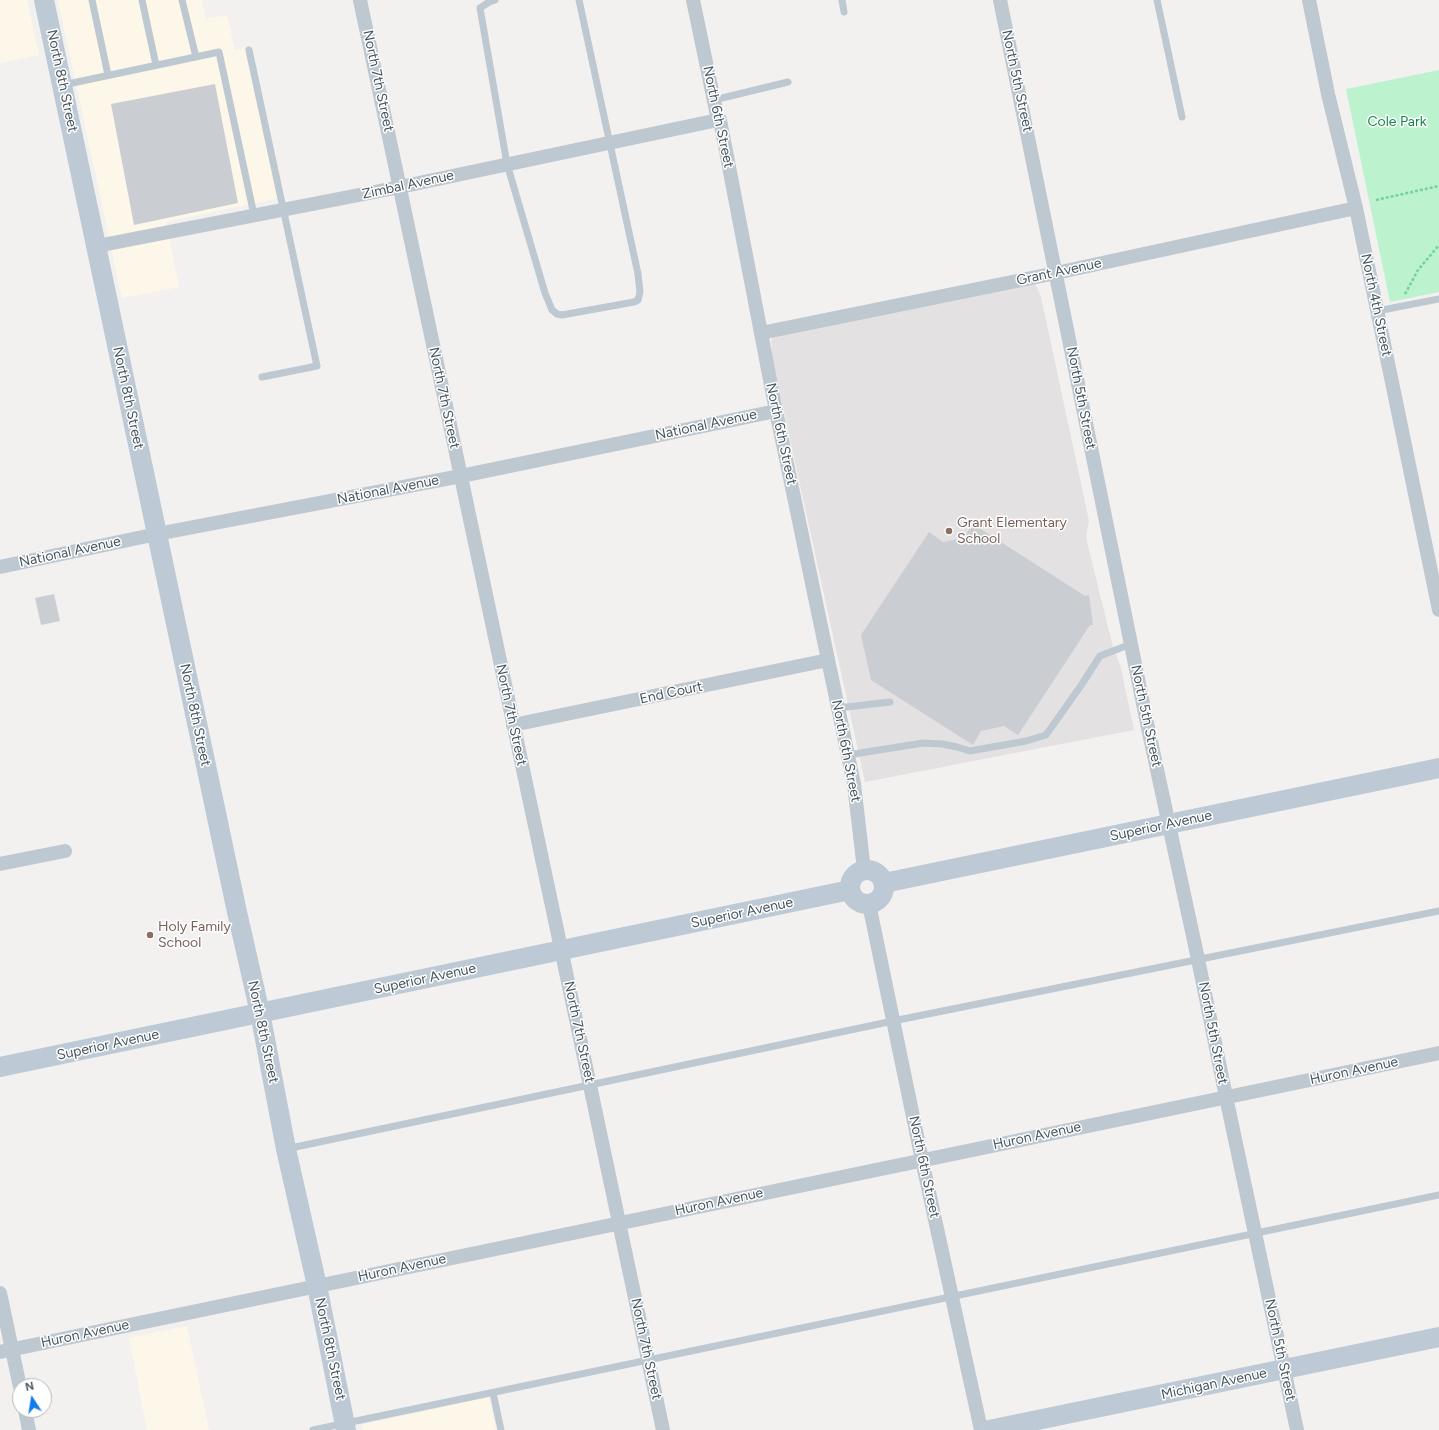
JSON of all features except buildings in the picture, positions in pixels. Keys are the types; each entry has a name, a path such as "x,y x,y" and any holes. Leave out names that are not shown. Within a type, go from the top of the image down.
{"street":[{"name":"North 8th Street","path":"44,0 260,1013 286,1149 317,1286 346,1427"},
{"name":"North 7th Street","path":"360,0 663,1430"},
{"name":"North 6th Street","path":"693,0 718,120 720,120 776,411 854,784 864,870"},
{"name":"North 5th Street","path":"1000,0 1131,644 1255,1234 1298,1430"},
{"name":"North 4th Street","path":"1309,0 1328,94 1356,208 1378,311 1439,610"},
{"name":"Zimbal Avenue","path":"97,246 400,187 718,120"},
{"name":"Grant Avenue","path":"761,333 1056,273 1356,208"},
{"name":"National Avenue","path":"0,567 157,534 460,476 776,411"},
{"name":"End Court","path":"514,725 828,660"},
{"name":"Superior Avenue","path":"884,883 1439,768"},
{"path":"0,864 65,851"},
{"path":"864,870 869,870 878,874 884,883 882,894 874,902 869,904 859,902 852,895 850,890 851,880 854,875 864,870"},
{"name":"Superior Avenue","path":"0,1067 850,890"},
{"name":"North 6th Street","path":"869,904 951,1297 981,1430"},
{"name":"Huron Avenue","path":"6,1351 1439,1053"},
{"path":"0,1293 6,1351 16,1378"},
{"name":"Michigan Avenue","path":"989,1430 1439,1336"},
{"path":"27,1418 29,1430"}],"lane":[{"path":"92,0 108,75"},
{"path":"142,0 156,65"},
{"path":"182,0 196,57"},
{"path":"496,0 489,2 480,8 507,164 542,285 552,310 557,314 568,314 634,302 638,300 639,297 638,274 579,0"},
{"path":"842,0 844,12"},
{"path":"1157,0 1182,117"},
{"path":"249,50 317,366 262,377"},
{"path":"62,85 220,52 254,215"},
{"path":"714,100 788,82"},
{"path":"1378,311 1439,298"},
{"path":"848,755 923,743 957,746 970,751 1026,741 1046,734 1100,656 1131,644"},
{"path":"838,708 890,702"},
{"path":"286,1149 893,1021 1439,911"},
{"path":"313,1430 346,1427 493,1393 648,1360 1439,1195"},
{"path":"493,1393 501,1430"}],"path":[{"path":"1376,200 1439,186"},
{"path":"1398,307 1418,270 1439,245"}],"shaded area":[{"path":"0,0 27,0 39,55 0,63"},
{"path":"58,0 202,0 206,19 227,15 235,50 244,48 278,198 166,222 179,287 122,298"},
{"name":"Grant Elementary School","path":"1030,284 1036,285 1041,297 1089,521 1086,536 1088,546 1113,647 1121,668 1134,730 865,782 772,357 771,340 774,337"},
{"path":"187,1326 209,1430 147,1430 129,1338"},
{"path":"489,1397 496,1430 363,1430 362,1425"}],"green space":[{"name":"Cole Park","path":"1439,70 1439,292 1390,302 1346,89"}],"place":[{"name":"Grant Elementary School","path":"949,531"},
{"name":"Holy Family School","path":"150,935"}]}
